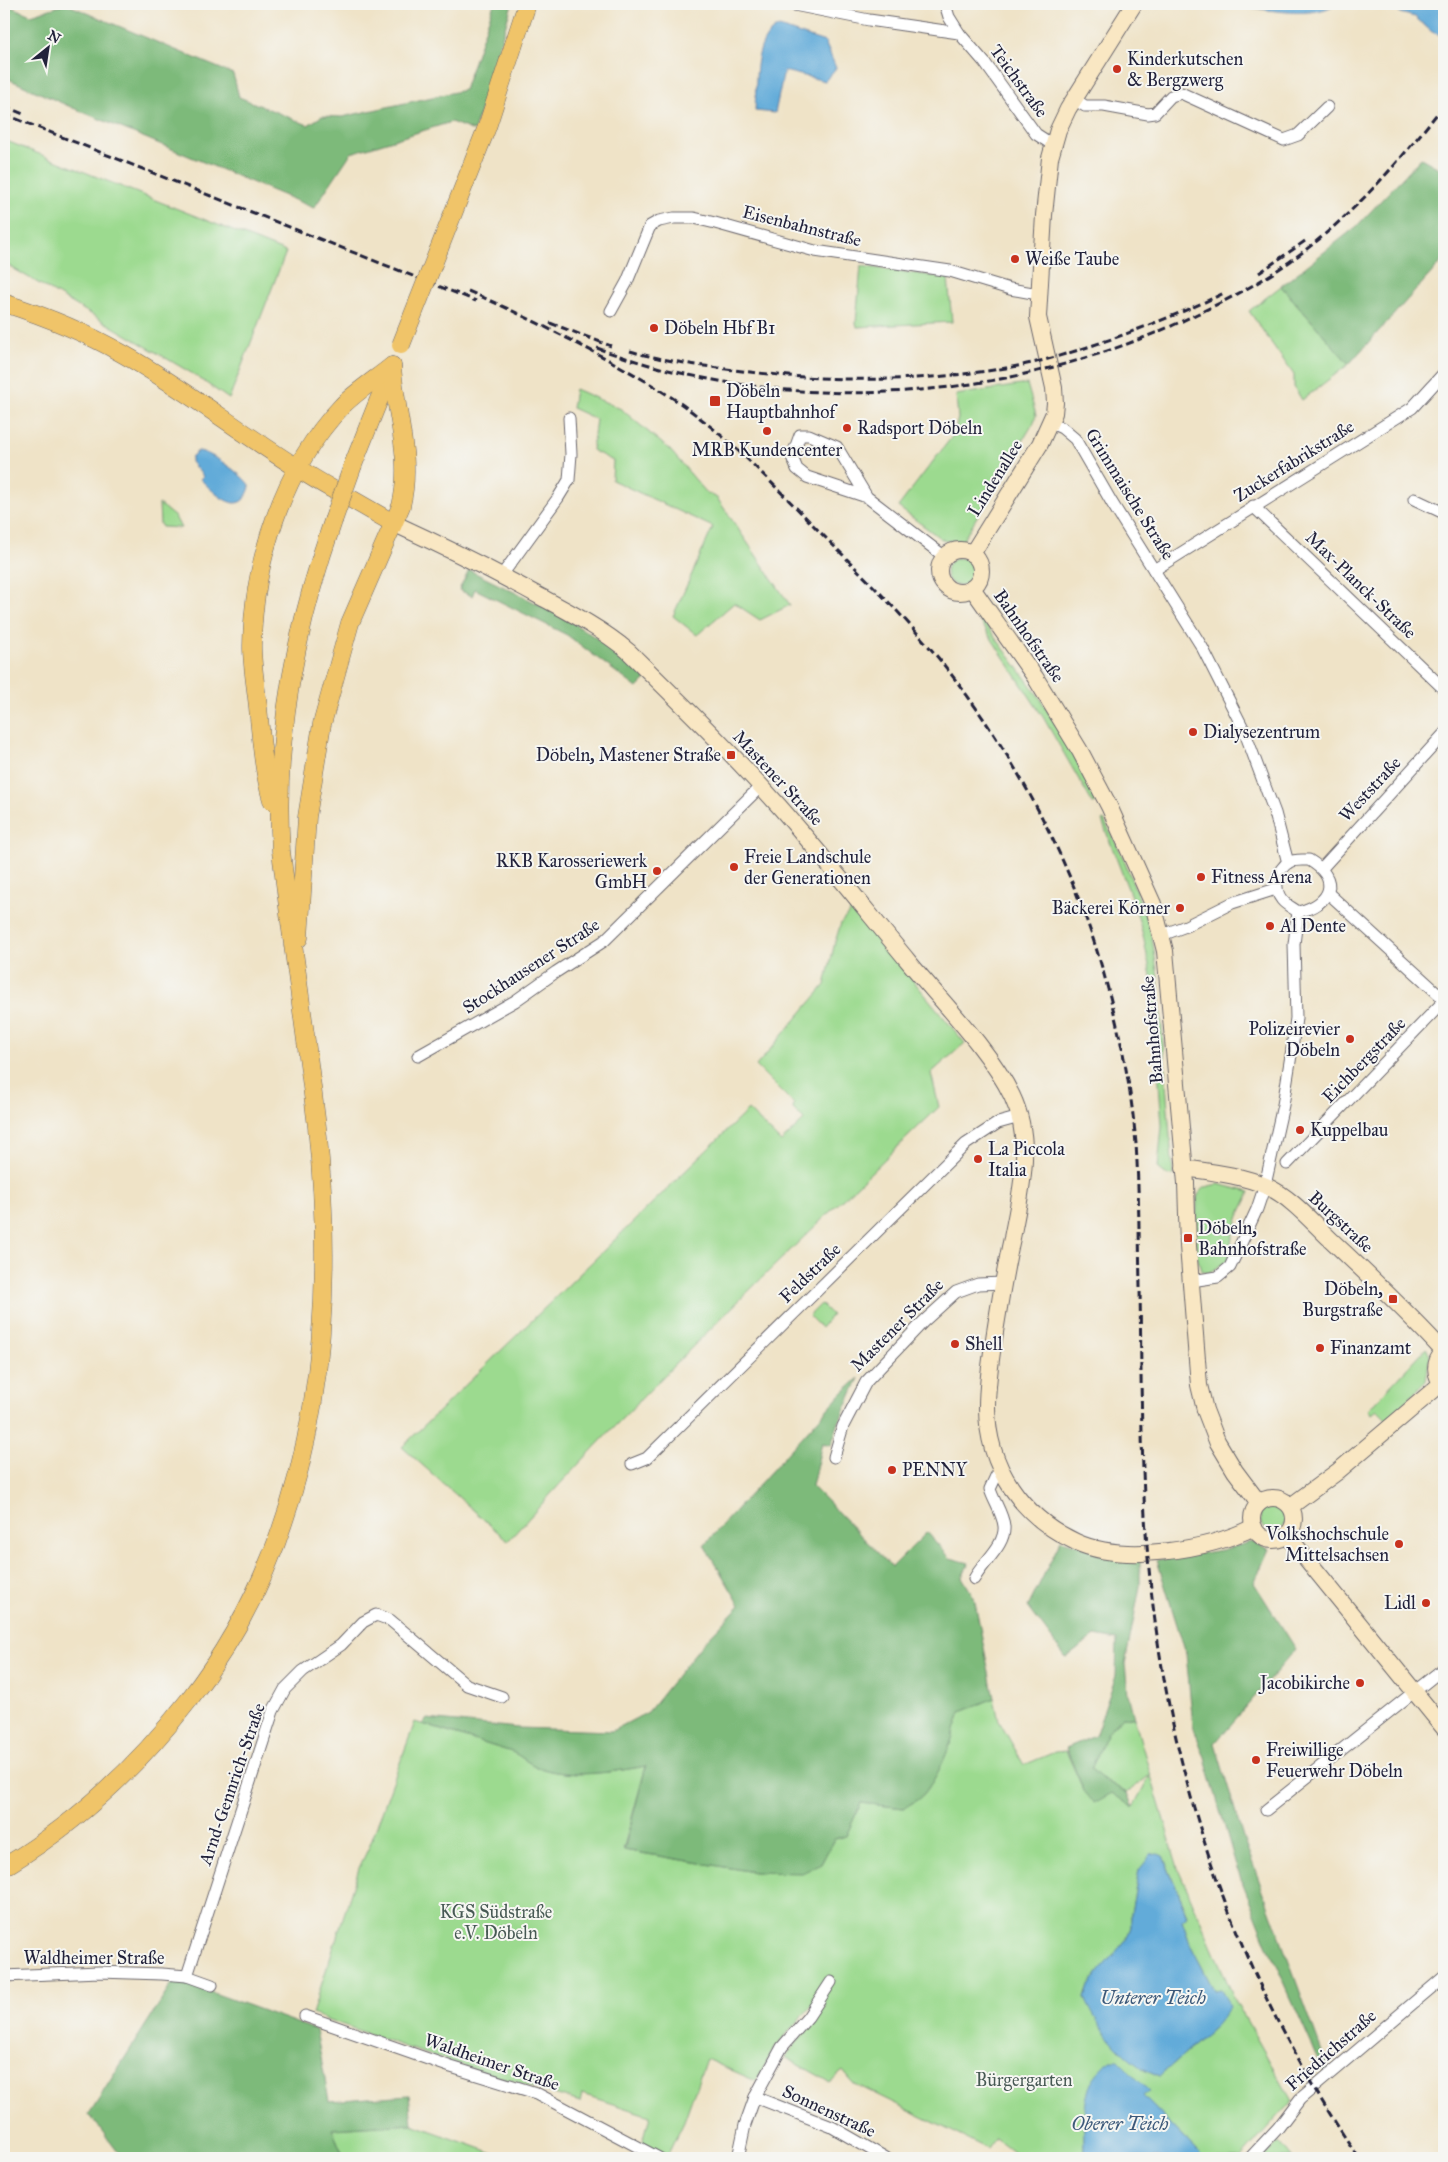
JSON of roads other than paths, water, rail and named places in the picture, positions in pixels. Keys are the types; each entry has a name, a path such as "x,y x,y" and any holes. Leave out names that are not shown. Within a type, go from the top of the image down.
{"main road":[{"path":"4,1867 67,1824 106,1793 167,1729 211,1670 243,1618 266,1570 292,1500 311,1419 318,1371 323,1270 317,1129 287,899 279,820 282,740 293,667 311,588 333,521 400,345 476,156 527,4"},
{"path":"1050,423 1056,403 1038,317 1038,294 1048,172 1053,145 1074,99 1134,4"},
{"path":"4,303 81,331 124,354 298,470 332,489"},
{"path":"279,820 271,798 262,744 252,648 254,605 262,557 272,524 312,444 335,414 392,366"},
{"path":"296,961 302,918 307,817 322,724 350,623 404,494 406,460 392,366"},
{"name":"Lindenallee","path":"972,554 1040,444 1050,423"},
{"path":"353,500 393,523"},
{"name":"Mastener Straße","path":"393,523 502,576 578,617 614,639 654,676 761,786 980,1048 1006,1085 1020,1117 1024,1136 1024,1168 993,1344 987,1407 991,1445 1001,1471 1010,1486 1031,1512 1058,1532 1096,1550 1124,1553 1159,1551 1212,1542 1254,1528"},
{"path":"961,550 972,554 978,560 981,573 979,580 972,588 964,592 956,592 944,584 939,571 940,564 945,556 954,551 961,550"},
{"name":"Bahnhofstraße","path":"972,588 1046,695 1098,784 1153,904 1165,951 1184,1168 1190,1281 1198,1377 1205,1410 1212,1431 1222,1450 1259,1503"},
{"name":"Burgstraße","path":"1184,1168 1241,1178 1264,1185 1294,1205 1444,1351"},
{"path":"1291,1506 1337,1472 1443,1384 1436,1369 1438,1360 1444,1351"},
{"path":"1272,1497 1286,1501 1291,1506 1295,1518 1294,1524 1287,1535 1276,1540 1269,1540 1254,1528 1252,1514 1259,1503 1272,1497"},
{"path":"1287,1535 1444,1728"}],"street":[{"path":"789,4 869,20 959,33"},
{"name":"Teichstraße","path":"945,4 949,17 959,33 985,63 1036,134 1053,145"},
{"path":"1074,99 1084,106 1104,106 1148,114 1155,113 1171,96 1181,93 1284,140 1289,140 1298,135 1327,107"},
{"name":"Eisenbahnstraße","path":"611,311 627,282 650,226 660,221 674,218 694,218 715,223 815,252 950,271 1010,289 1038,294"},
{"name":"Zuckerfabrikstraße","path":"1154,570 1253,506 1412,408 1444,373"},
{"path":"502,576 569,480 571,454 569,418"},
{"name":"Grimmaische Straße","path":"1050,423 1062,428 1075,439 1202,647 1244,730 1275,813 1288,863"},
{"path":"868,498 837,447 809,435 800,435 792,458 797,469 807,477 868,498 945,556"},
{"path":"1414,499 1444,513"},
{"name":"Max-Planck-Straße","path":"1253,506 1444,689"},
{"name":"Weststraße","path":"1322,868 1444,734"},
{"name":"Stockhausener Straße","path":"418,1056 515,1001 604,941 761,786"},
{"path":"1295,860 1309,860 1322,868 1328,878 1328,893 1321,902 1309,910 1298,912 1282,901 1276,889 1278,875 1288,863 1295,860"},
{"path":"1162,935 1186,926 1232,903 1276,889"},
{"path":"1328,893 1444,1000"},
{"path":"1190,1281 1218,1277 1230,1267 1257,1209 1283,1105 1292,1050 1296,1018 1294,944 1298,912"},
{"name":"Eichbergstraße","path":"1287,1164 1444,1000"},
{"name":"Feldstraße","path":"632,1464 646,1458 966,1144 998,1123 1020,1117"},
{"name":"Mastener Straße","path":"834,1457 843,1426 866,1382 917,1329 956,1292 978,1284 1003,1282"},
{"path":"974,1579 1002,1541 1004,1524 990,1489 996,1476 1001,1471"},
{"name":"Arnd-Gennrich-Straße","path":"187,1976 274,1711 285,1689 303,1671 342,1645 363,1622 376,1615 390,1620 466,1684 502,1697"},
{"path":"1266,1810 1444,1668"},
{"name":"Waldheimer Straße","path":"4,1976 99,1972 187,1976 212,1985"},
{"name":"Friedrichstraße","path":"1250,2158 1278,2128 1300,2099 1444,1977"},
{"path":"738,2158 755,2097 782,2047 808,2017 831,1982"},
{"name":"Waldheimer Straße","path":"305,2016 436,2062 536,2093 660,2158"},
{"name":"Sonnenstraße","path":"755,2097 832,2127 886,2158"}],"water":[{"path":"1234,4 1335,4 1326,9 1314,11 1286,12"},
{"path":"1394,4 1444,4 1444,36 1432,32 1415,17 1400,13"},
{"path":"779,27 825,42 836,68 825,81 784,71 775,113 755,111 757,64 760,52 770,33"},
{"path":"198,451 218,459 242,477 250,487 246,497 240,502 233,503 226,501 212,491 200,479 203,476 191,462 191,457"},
{"name":"Unterer Teich","path":"1158,1854 1163,1856 1188,1916 1182,1921 1191,1946 1214,1990 1221,1989 1230,2007 1216,2025 1160,2076 1133,2062 1116,2046 1095,2018 1085,1998 1089,1986 1100,1970 1126,1940 1131,1927 1131,1913 1139,1870 1151,1855"},
{"name":"Oberer Teich","path":"1110,2060 1118,2060 1149,2091 1143,2096 1204,2158 1084,2158 1084,2119 1089,2089 1096,2075"}],"railway":[{"path":"597,348 671,371 746,385 823,392 900,391 977,383 1053,367 1126,344 1197,314 1246,289 1281,268 1335,226 1355,207 1392,168 1444,105"},
{"path":"4,106 26,115"},
{"path":"4,114 476,301"},
{"path":"1259,273 1308,239"},
{"path":"468,291 607,359 678,402 719,433 880,593 940,660 992,731 1037,808 1057,847 1090,929 1103,971 1119,1035 1131,1100 1138,1179 1144,1496 1151,1584 1163,1672 1181,1758 1205,1843 1234,1925 1270,2006 1311,2083 1359,2158"},
{"path":"630,351 686,363 775,375 874,379 973,373 1036,362 1109,340 1187,310 1224,293"},
{"path":"550,323 611,346"}],"place":[{"name":"Kinderkutschen & Bergzwerg","path":"1117,69"},
{"name":"Weiße Taube","path":"1015,259"},
{"name":"Döbeln Hbf B1","path":"654,328"},
{"name":"Döbeln Hauptbahnhof","path":"715,401"},
{"name":"Radsport Döbeln","path":"847,428"},
{"name":"MRB Kundencenter","path":"767,431"},
{"name":"Dialysezentrum","path":"1193,732"},
{"name":"Döbeln, Mastener Straße","path":"731,755"},
{"name":"Freie Landschule der Generationen","path":"734,867"},
{"name":"RKB Karosseriewerk GmbH","path":"657,871"},
{"name":"Fitness Arena","path":"1201,877"},
{"name":"Bäckerei Körner","path":"1180,908"},
{"name":"Al Dente","path":"1270,926"},
{"name":"Polizeirevier Döbeln","path":"1350,1039"},
{"name":"Kuppelbau","path":"1300,1130"},
{"name":"La Piccola Italia","path":"978,1159"},
{"name":"Döbeln, Bahnhofstraße","path":"1188,1238"},
{"name":"Döbeln, Burgstraße","path":"1393,1299"},
{"name":"Shell","path":"955,1344"},
{"name":"Finanzamt","path":"1320,1348"},
{"name":"PENNY","path":"892,1470"},
{"name":"Volkshochschule Mittelsachsen","path":"1399,1544"},
{"name":"Lidl","path":"1426,1603"},
{"name":"Jacobikirche","path":"1360,1683"},
{"name":"Freiwillige Feuerwehr Döbeln","path":"1256,1760"}],"park label":[{"name":"KGS Südstraße e.V. Döbeln","path":"496,1922"},
{"name":"Bürgergarten","path":"1024,2080"}]}
